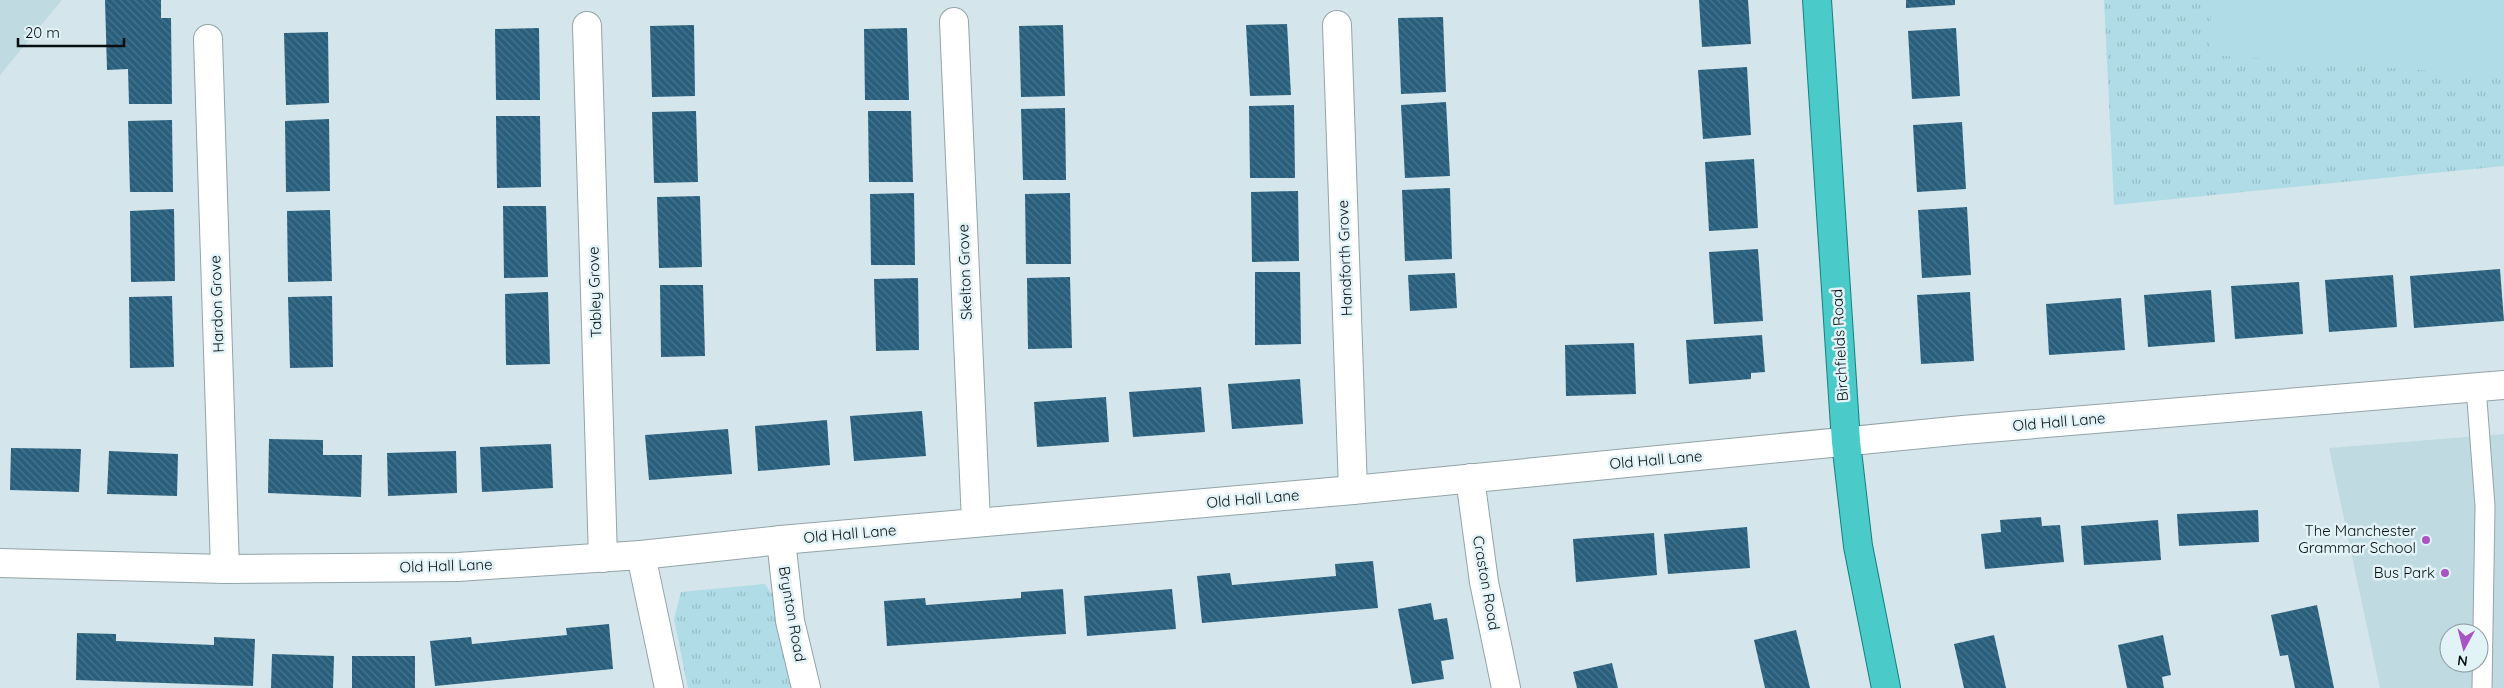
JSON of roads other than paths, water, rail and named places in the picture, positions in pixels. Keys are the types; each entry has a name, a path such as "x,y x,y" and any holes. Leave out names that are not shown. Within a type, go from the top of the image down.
{"highway":[{"name":"Birchfields Road","path":"1817,0 1846,442 1858,546 1886,688"}],"street":[{"name":"Skelton Grove","path":"954,22 976,522"},
{"name":"Handforth Grove","path":"1338,25 1353,490"},
{"name":"Tabley Grove","path":"587,26 604,558"},
{"name":"Hardon Grove","path":"208,39 225,568"},
{"name":"Old Hall Lane","path":"0,563 225,568 458,567 604,558 976,522 1353,490 1846,442 2504,385"},
{"name":"Craston Road","path":"1470,478 1484,582 1506,688"},
{"name":"Brynton Road","path":"781,540 790,621 806,688"},
{"path":"642,555 670,688"}],"lane":[{"path":"2476,387 2485,506 2482,688"}],"place":[{"name":"The Manchester Grammar School","path":"2426,540"},
{"name":"Bus Park","path":"2445,573"}]}
